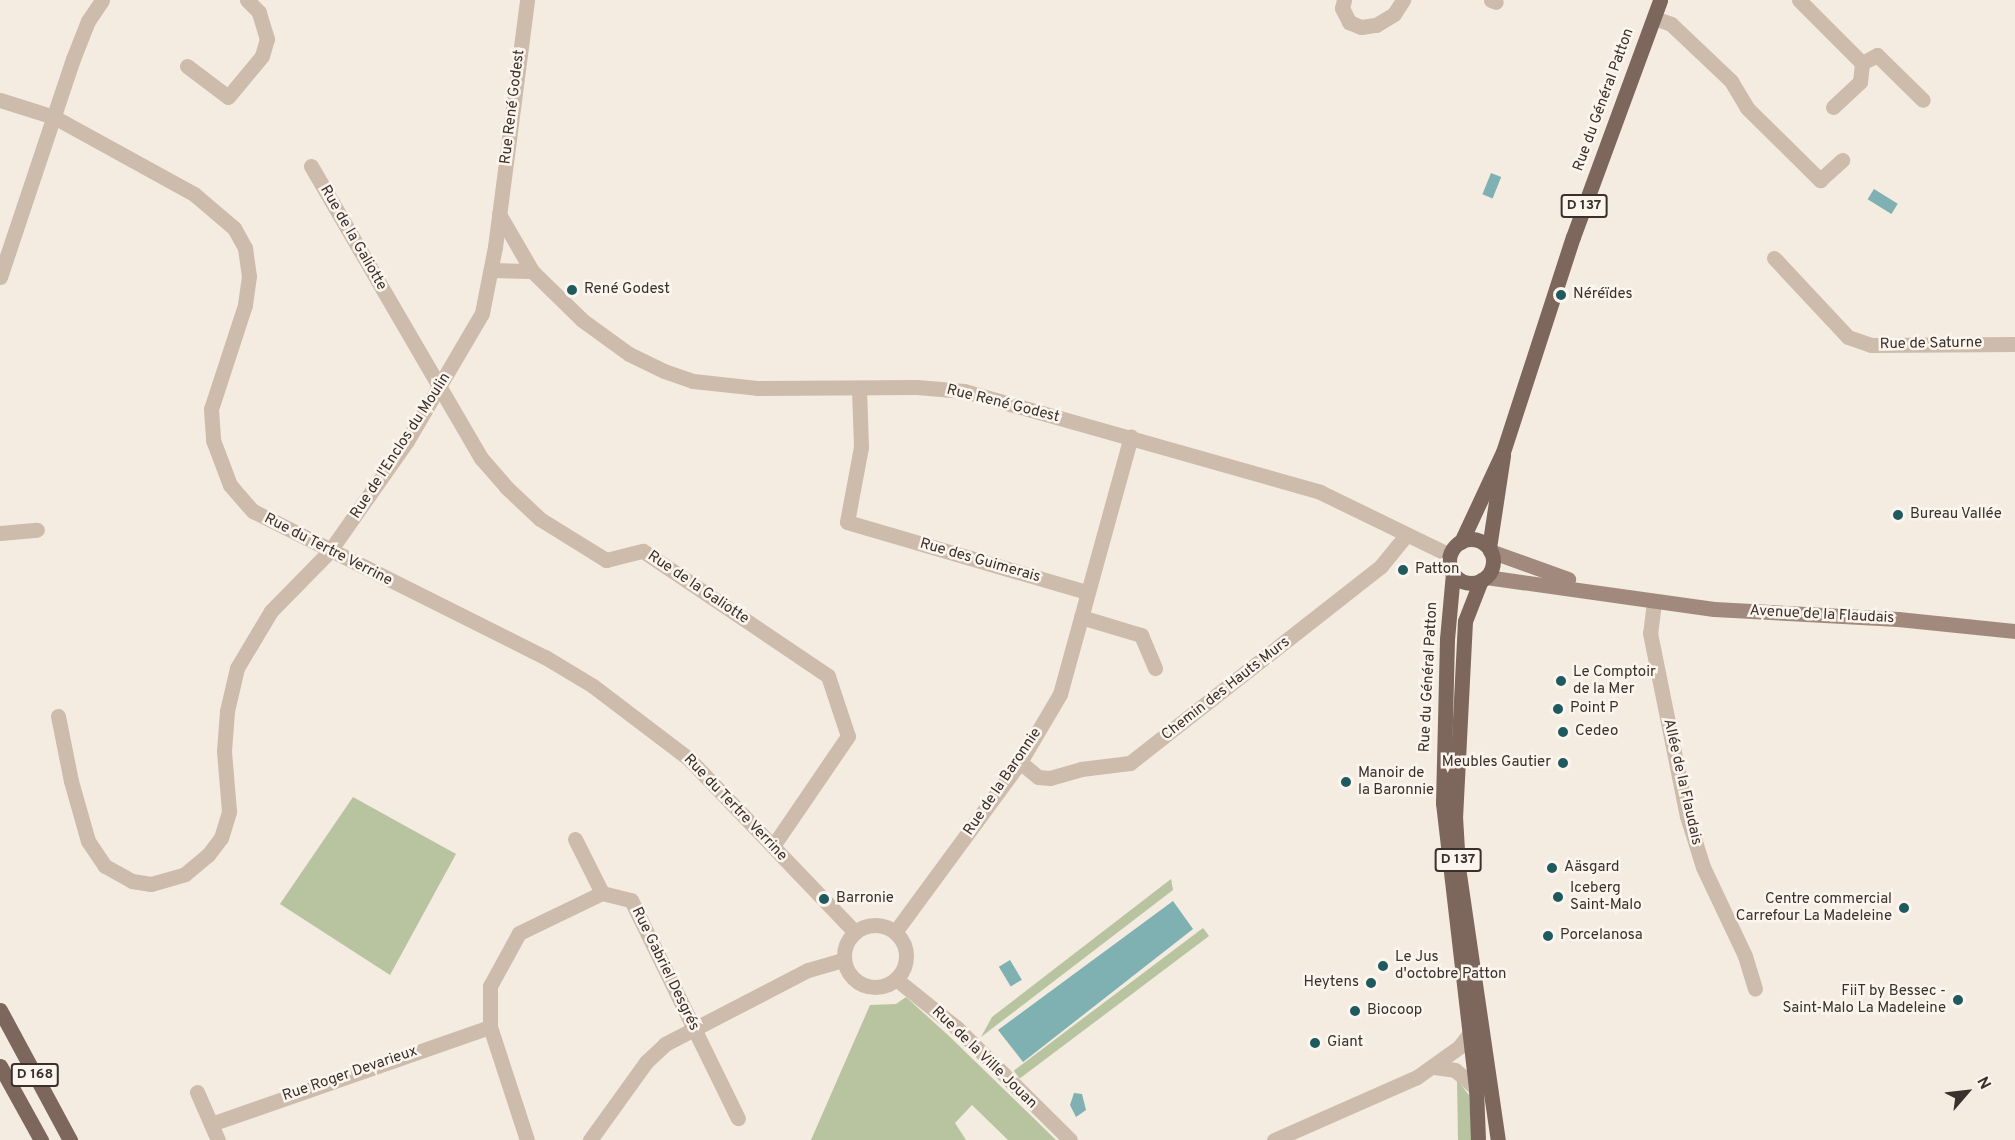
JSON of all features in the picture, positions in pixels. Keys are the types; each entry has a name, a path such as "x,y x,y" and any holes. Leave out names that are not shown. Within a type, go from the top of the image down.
{"main road":[{"name":"Rue du Général Patton","path":"1461,542 1503,452 1573,237 1660,0"},
{"name":"Rue du Général Patton","path":"1490,549 1503,452"},
{"path":"1474,539 1490,549 1493,563 1484,579 1466,582 1454,573 1450,555 1461,542 1474,539"},
{"name":"Rue du Général Patton","path":"1454,573 1447,639 1443,803 1476,1088 1478,1140"},
{"name":"D 137","path":"1484,579 1465,621 1455,816 1458,867 1498,1140"},
{"name":"D 168","path":"0,1010 70,1140"},
{"name":"D 168","path":"0,1066 41,1140"}],"street":[{"path":"0,277 87,21 102,0"},
{"path":"187,66 228,97 262,56 267,39 260,12 247,0"},
{"name":"Rue René Godest","path":"492,270 527,0"},
{"path":"1344,0 1342,8 1349,22 1361,27 1376,25 1394,14 1402,0"},
{"path":"1799,0 1862,63"},
{"path":"1654,18 1671,24 1731,81 1747,108 1820,180 1842,160"},
{"path":"1862,63 1877,55 1923,100"},
{"path":"1833,107 1860,82 1862,63"},
{"name":"Rue du Tertre Verrine","path":"0,99 54,117 194,194 234,228 245,248 249,276 245,305 211,408 213,440 230,485 253,511 329,552 545,657 593,686 689,759 855,932"},
{"name":"Rue de la Galiotte","path":"311,166 481,458 540,519 606,560 643,550 828,676 848,736 773,846"},
{"name":"Rue René Godest","path":"499,214 532,270 594,330 629,354 664,371 729,386 964,391 1320,492 1450,555"},
{"path":"495,248 522,252"},
{"name":"Rue de Saturne","path":"1774,258 1848,337 1871,345 2015,344"},
{"path":"492,270 532,270"},
{"name":"Rue de l'Enclos du Moulin","path":"58,716 70,781 88,841 105,866 132,881 151,884 185,874 221,838 229,811 224,751 227,711 237,668 271,611 329,552 440,389 482,313 492,270"},
{"name":"Rue des Guimerais","path":"859,389 861,447 847,522 1087,592"},
{"path":"1087,592 1131,437"},
{"path":"0,533 38,530"},
{"name":"Chemin des Hauts Murs","path":"1020,762 1038,777 1050,778 1081,769 1130,763 1382,566 1406,535"},
{"name":"Avenue de la Flaudais","path":"1490,549 1517,563 1629,597"},
{"name":"Avenue de la Flaudais","path":"1484,579 1512,577 1654,602 1761,613 1898,619 2015,631"},
{"name":"Rue de la Baronnie","path":"895,932 1020,762 1060,694 1087,592"},
{"name":"Allée de la Flaudais","path":"1654,602 1650,633 1687,816 1703,867 1745,957 1755,989"},
{"path":"1081,617 1141,635 1155,668"},
{"path":"527,1140 490,1027 490,986 519,933 602,893 575,839"},
{"name":"Rue Gabriel Desgrés","path":"602,893 631,900 676,986 738,1118"},
{"path":"875,925 895,932 906,952 905,964 896,979 881,987 864,986 852,978 843,960 845,944 855,932 875,925"},
{"path":"590,1140 646,1062 664,1044 693,1026 816,966 843,960"},
{"name":"Rue de la Ville Jouan","path":"896,979 957,1028 1070,1140"},
{"name":"Rue Roger Devarieux","path":"211,1124 490,1027"},
{"path":"1274,1140 1343,1112 1434,1067 1470,1033"},
{"path":"1434,1067 1455,1070 1476,1088"},
{"path":"197,1092 218,1140"}],"green space":[{"path":"353,797 456,854 390,975 280,904"},
{"path":"1171,879 1173,890 981,1037 992,1017"},
{"path":"1203,928 1209,936 1020,1079 1014,1071"},
{"path":"906,997 1056,1140 1008,1140 972,1105 955,1123 966,1140 811,1140 870,1005 896,1004"},
{"path":"1457,1080 1469,1095 1472,1140 1458,1140"}],"water":[{"path":"1491,173 1501,177 1493,198 1482,194"},
{"path":"1874,189 1898,204 1891,214 1868,199"},
{"path":"1173,901 1193,929 1023,1062 998,1030"},
{"path":"1010,960 1022,980 1011,986 999,967"},
{"path":"1074,1093 1082,1094 1086,1110 1076,1117 1070,1105"}],"place":[{"name":"René Godest","path":"572,290"},
{"name":"Néréïdes","path":"1561,295"},
{"name":"Bureau Vallée","path":"1898,515"},
{"name":"Patton","path":"1403,570"},
{"name":"Le Comptoir de la Mer","path":"1561,681"},
{"name":"Point P","path":"1558,709"},
{"name":"Cedeo","path":"1563,732"},
{"name":"Meubles Gautier","path":"1563,763"},
{"name":"Manoir de la Baronnie","path":"1346,782"},
{"name":"Aäsgard","path":"1552,868"},
{"name":"Iceberg Saint-Malo","path":"1558,897"},
{"name":"Barronie","path":"824,899"},
{"name":"Centre commercial Carrefour La Madeleine","path":"1904,908"},
{"name":"Porcelanosa","path":"1548,936"},
{"name":"Le Jus d'octobre Patton","path":"1383,966"},
{"name":"Heytens","path":"1371,983"},
{"name":"FiiT by Bessec - Saint-Malo La Madeleine","path":"1958,1000"},
{"name":"Biocoop","path":"1355,1011"},
{"name":"Giant","path":"1315,1043"}]}
